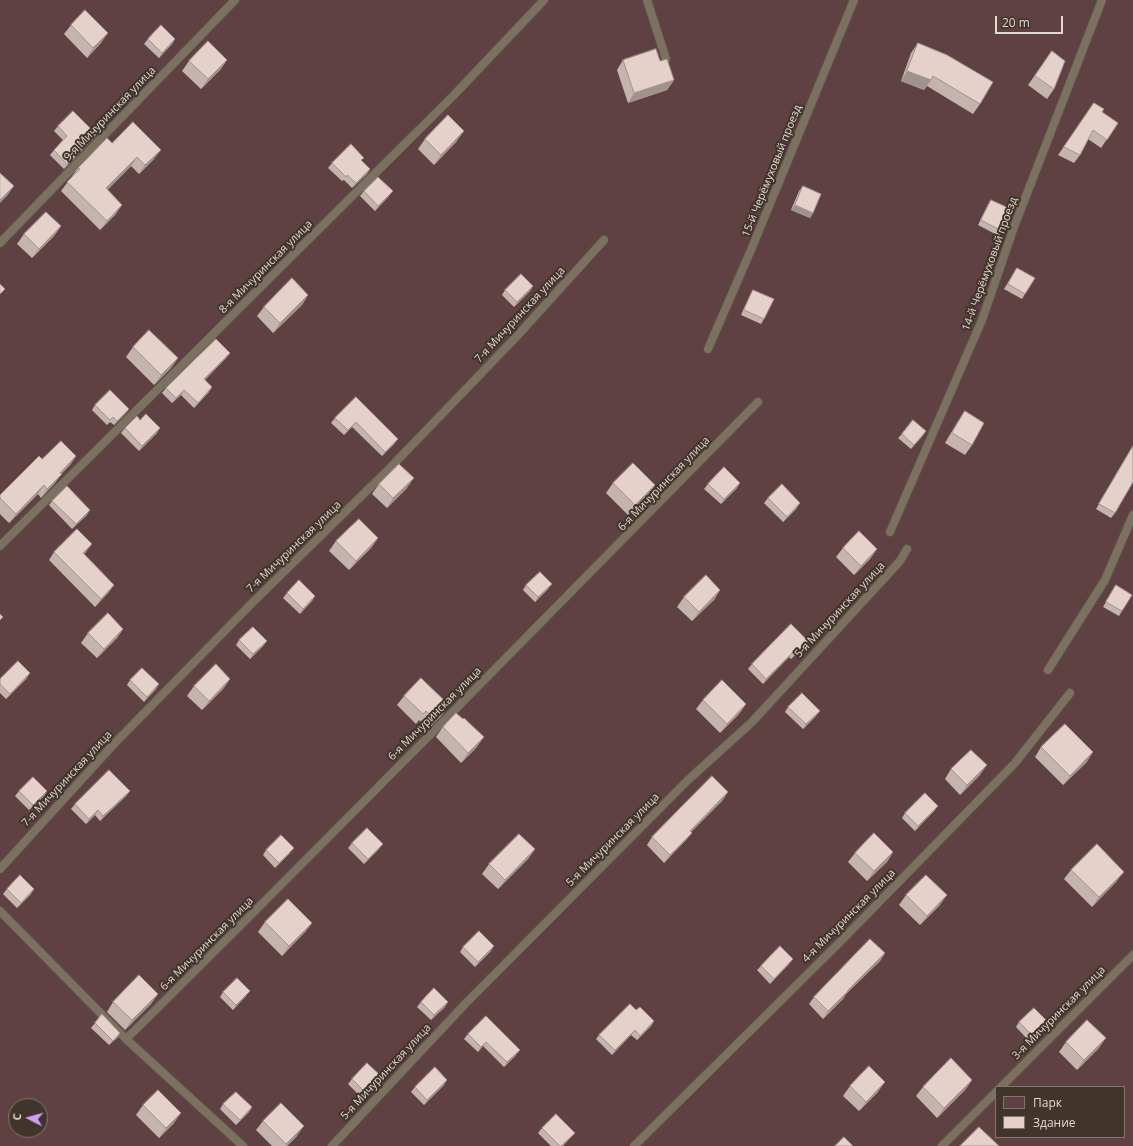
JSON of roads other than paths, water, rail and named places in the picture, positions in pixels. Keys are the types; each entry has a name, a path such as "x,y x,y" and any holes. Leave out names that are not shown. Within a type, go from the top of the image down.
{"lane":[{"name":"9-я Мичуринская улица","path":"0,243 235,0"},
{"name":"8-я Мичуринская улица","path":"0,546 453,96 544,0"},
{"path":"647,0 666,59"},
{"name":"15-й Черёмуховый проезд","path":"708,350 854,0"},
{"name":"14-й Черёмуховый проезд","path":"890,532 982,320 1014,227 1102,0"},
{"name":"7-я Мичуринская улица","path":"0,869 113,745 253,602 389,469 518,335 604,240"},
{"name":"6-я Мичуринская улица","path":"126,1039 264,904 625,539 758,402"},
{"path":"1048,670 1105,580 1133,515"},
{"name":"5-я Мичуринская улица","path":"332,1146 466,1003 688,780 752,722 900,561 907,548"},
{"name":"4-я Мичуринская улица","path":"634,1146 840,942 1015,763 1070,694"},
{"path":"0,911 126,1039 243,1146"},
{"name":"3-я Мичуринская улица","path":"1002,1086 1133,955"},
{"path":"942,1146 995,1093"}]}
